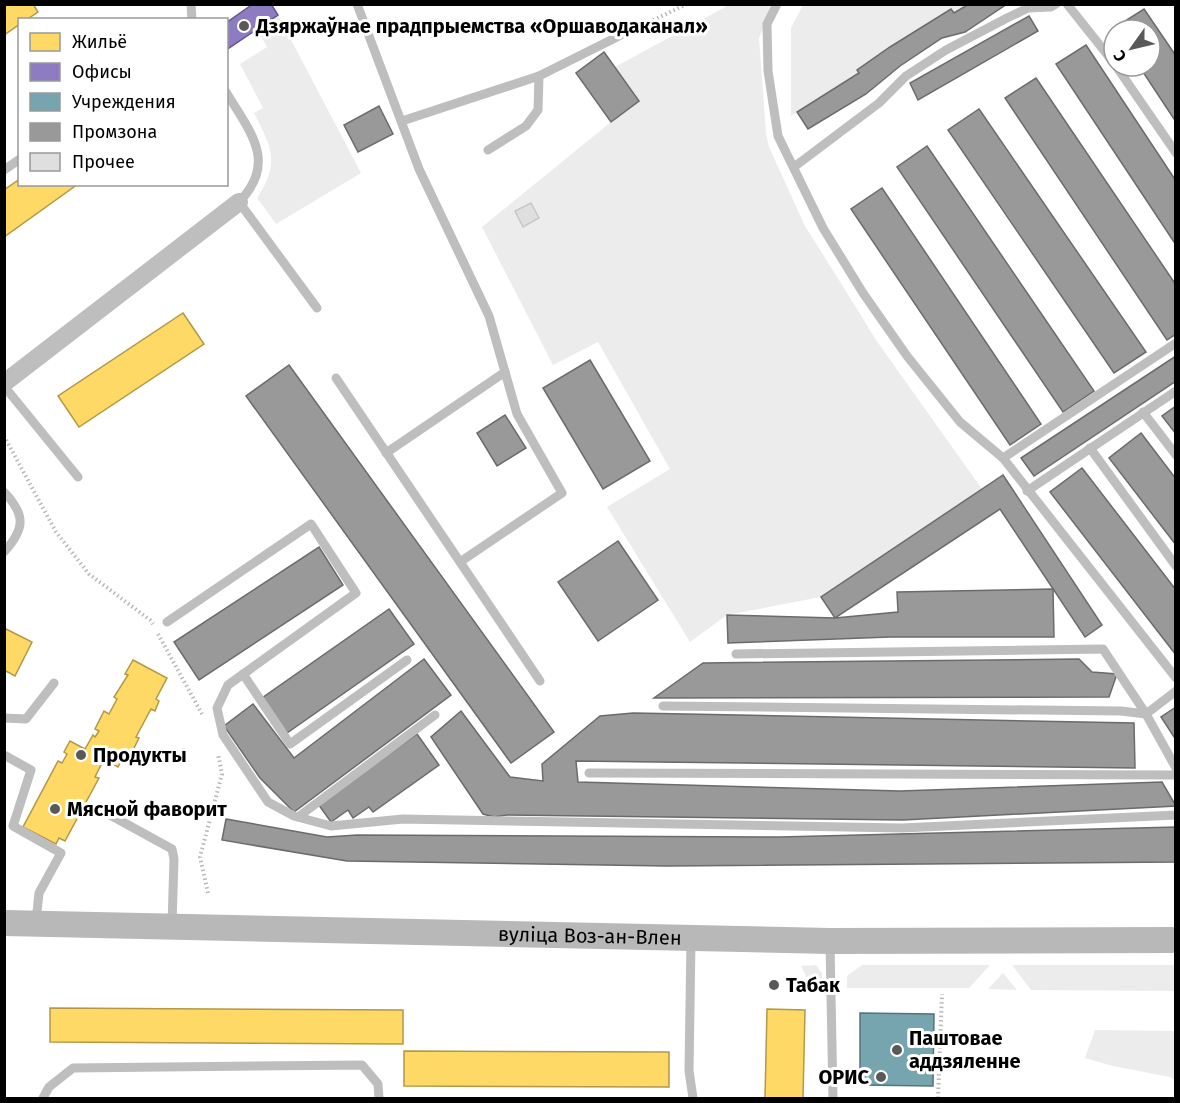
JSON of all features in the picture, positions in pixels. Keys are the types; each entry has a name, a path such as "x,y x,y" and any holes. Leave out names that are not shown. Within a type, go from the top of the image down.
{"main road":[{"name":"вуліца Воз-ан-Влен","path":"4,923 830,941 1176,940"}],"street":[{"path":"8,379 239,202"}],"lane":[{"path":"357,4 419,169 489,316 518,414 562,493 460,562"},
{"path":"777,4 767,24 768,71 778,136 823,228 863,293 907,356 960,422 1002,458 1176,678"},
{"path":"794,167 879,103 906,76 946,50 1028,8 1051,7 1056,4"},
{"path":"1067,4 1102,48"},
{"path":"402,121 538,76 631,30"},
{"path":"488,150 526,126 538,110 538,76"},
{"path":"1124,78 1176,153"},
{"path":"228,95 251,133 260,160 257,176 250,191 239,202 317,308"},
{"path":"4,170 18,160"},
{"path":"1002,458 1176,344"},
{"path":"386,453 505,372"},
{"path":"336,378 540,681"},
{"path":"8,379 78,477"},
{"path":"1027,491 1176,391"},
{"path":"1143,412 1176,455"},
{"path":"1090,448 1176,567"},
{"path":"4,492 20,513 22,525 13,543 4,552"},
{"path":"167,622 311,524 356,593 228,685 217,708 223,735 268,802 298,817 331,826 403,819 902,828 1176,815"},
{"path":"736,654 1103,649 1146,714 1176,768"},
{"path":"243,674 290,744 407,660"},
{"path":"4,718 26,719 54,683"},
{"path":"663,706 1121,711 1146,714 1176,691"},
{"path":"298,817 435,715"},
{"path":"4,755 31,770 13,825 61,853 39,892 36,924"},
{"path":"589,773 1176,775"},
{"path":"101,810 172,849 174,859 171,928"},
{"path":"691,938 689,1071 693,1098"},
{"path":"830,941 832,1098"},
{"path":"43,1098 49,1087 73,1068 362,1065 378,1084 379,1098"}],"path":[{"path":"631,30 687,4"},
{"path":"4,436 56,532 89,574 150,620 185,680 206,722"},
{"path":"208,893 200,857 222,774 217,753"},
{"path":"938,1098 942,994"}],"shaded area":[{"path":"729,5 773,5 759,38 769,147 805,226 876,340 982,489 821,597 727,615 690,642 607,507 670,469 598,342 553,365 482,227 639,101 615,67"},
{"path":"803,5 969,5 954,13 951,9 857,70 859,73 791,116 791,28"},
{"path":"278,15 361,173 276,224 257,198 269,175 271,156 269,146 254,113 263,108 240,64 267,47 257,29"},
{"path":"816,965 822,973 822,986 811,986 801,966"},
{"path":"862,965 990,965 969,988 847,988 847,976"},
{"path":"1012,965 1175,965 1175,991 1031,990"},
{"path":"1003,973 1017,990 988,989"},
{"path":"1095,1030 1175,1031 1175,1080 1085,1058"}],"building: Жильё":[{"path":"4,4 33,4 38,12 29,18 18,18 18,25 4,35"},
{"path":"18,180 18,186 75,186 4,237 4,190"},
{"path":"183,313 204,344 79,427 58,396"},
{"path":"4,628 32,642 15,676 4,670"},
{"path":"133,660 167,678 156,699 159,701 155,711 151,709 136,737 139,738 132,752 127,750 118,767 104,759 95,777 99,778 65,841 59,838 56,844 23,827 58,761 62,763 67,754 64,752 70,741 85,749 93,735 95,737 99,731 95,729 104,711 109,714 117,699 114,697 128,675 125,674"},
{"path":"50,1008 403,1010 403,1044 50,1042"},
{"path":"767,1009 805,1010 803,1098 765,1098"},
{"path":"404,1051 669,1052 669,1087 404,1086"}],"building: Офисы":[{"name":"Дзяржаўнае прадпрыемства «Оршаводаканал»","path":"253,4 271,4 278,15 228,49 228,22"}],"building: Учреждения":[{"name":"Паштовае аддзяленне","path":"860,1013 934,1014 933,1086 860,1085"}],"building: Промзона":[{"path":"969,4 1007,4 965,32 942,38 900,66 866,94 808,129 797,112 859,73 857,70 890,47 951,9 954,13"},
{"path":"1144,9 1150,18 1130,18"},
{"path":"1029,16 1038,31 918,100 910,83"},
{"path":"1162,35 1176,56 1176,122 1147,78 1162,78"},
{"path":"1086,45 1102,69 1102,78 1108,78 1176,181 1176,245 1056,64"},
{"path":"604,52 639,101 611,122 576,73"},
{"path":"1036,78 1176,285 1176,334 1167,340 1005,98"},
{"path":"379,106 393,134 358,152 344,125"},
{"path":"979,109 1146,352 1114,373 948,130"},
{"path":"927,146 1094,391 1063,412 897,167"},
{"path":"882,188 1041,424 1010,445 851,209"},
{"path":"1176,356 1176,381 1034,476 1021,458"},
{"path":"590,360 650,461 603,489 543,388"},
{"path":"289,365 554,732 511,763 246,396"},
{"path":"1176,406 1176,434 1162,416"},
{"path":"505,415 526,448 497,466 477,433"},
{"path":"1141,433 1176,479 1176,545 1109,458"},
{"path":"1082,468 1176,590 1176,655 1050,492"},
{"path":"1003,475 1102,625 1085,637 1000,509 835,618 821,597"},
{"path":"618,541 658,600 598,641 558,582"},
{"path":"319,547 343,585 199,680 174,642"},
{"path":"1053,589 1054,637 890,637 728,643 727,615 835,618 898,612 897,592"},
{"path":"389,609 414,644 287,733 262,698"},
{"path":"424,659 451,695 294,812 260,778 224,726 253,704 294,758"},
{"path":"1079,659 1092,672 1117,674 1109,697 654,698 703,663"},
{"path":"1176,707 1176,740 1161,717"},
{"path":"461,711 510,777 543,781 542,764 600,716 633,713 1134,723 1135,768 576,761 578,782 900,791 1162,782 1176,806 903,820 507,815 494,817 483,814 431,737"},
{"path":"417,734 439,765 373,812 369,807 353,818 348,810 331,822 318,804"},
{"path":"226,819 327,837 357,835 780,837 1176,827 1176,862 667,866 347,861 222,840"}],"building: Прочее":[{"path":"531,203 539,218 523,227 515,211"}],"place":[{"name":"Дзяржаўнае прадпрыемства «Оршаводаканал»","path":"244,26"},
{"name":"Продукты","path":"81,755"},
{"name":"Мясной фаворит","path":"55,809"},
{"name":"Табак","path":"774,985"},
{"name":"Паштовае аддзяленне","path":"897,1050"},
{"name":"ОРИС","path":"881,1077"}]}
